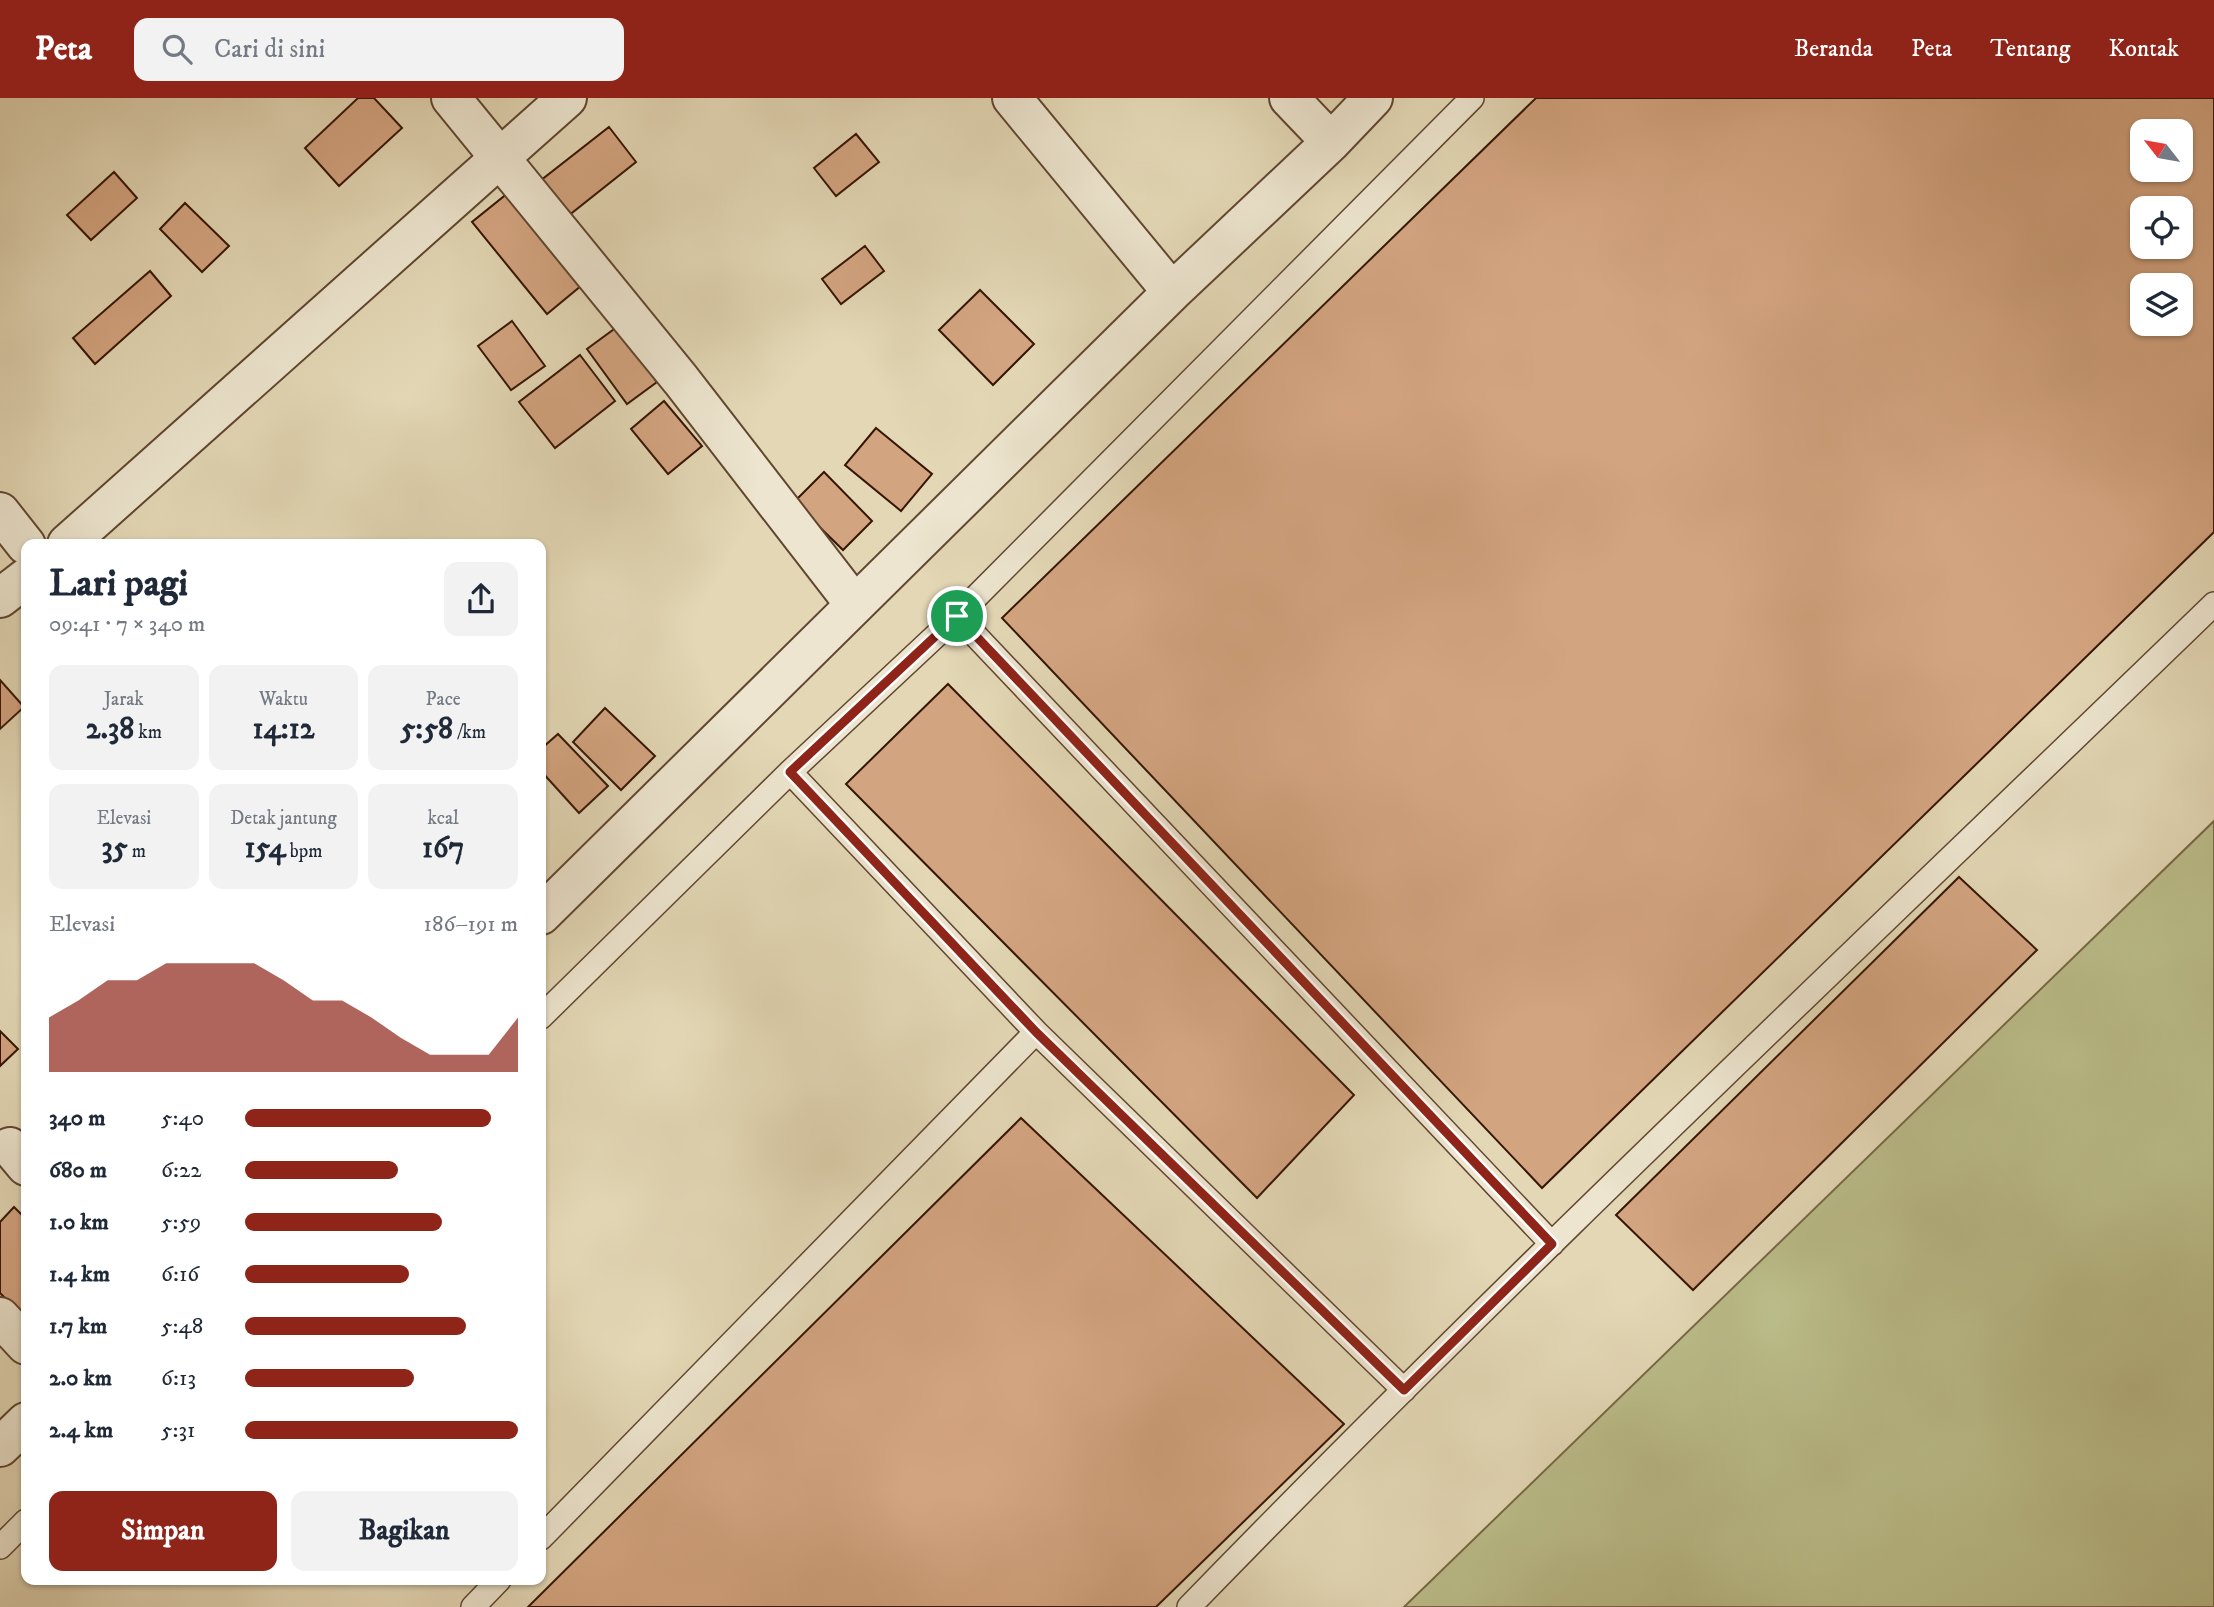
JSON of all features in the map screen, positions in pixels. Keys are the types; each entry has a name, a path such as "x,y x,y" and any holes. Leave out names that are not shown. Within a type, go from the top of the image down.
{"street":[{"path":"451,98 681,380 855,606"},
{"path":"73,539 567,98"},
{"path":"1012,98 1172,292"},
{"path":"1289,98 1331,142"},
{"path":"546,910 1172,292 1331,142 1373,98"},
{"path":"0,512 22,539"},
{"path":"0,598 21,582"},
{"path":"0,1317 21,1340"},
{"path":"0,1447 21,1427"}],"lane":[{"path":"546,1012 790,772 957,616 1472,98"},
{"path":"1189,1607 1315,1478 1552,1244 2214,604"},
{"path":"957,616 1552,1244"},
{"path":"790,772 1036,1032 1404,1390"},
{"path":"546,1533 1036,1032"},
{"path":"0,1547 21,1526"},
{"path":"473,1607 494,1585"}],"green space":[{"path":"2214,821 2214,1607 1404,1607"}],"building":[{"path":"358,98 374,98 402,128 339,186 305,148"},
{"path":"1536,98 2214,98 2214,532 1542,1188 1002,618"},
{"path":"609,127 636,162 568,216 540,181"},
{"path":"856,134 879,162 836,196 814,168"},
{"path":"114,172 137,198 91,240 67,215"},
{"path":"508,193 582,285 547,314 472,222"},
{"path":"185,203 229,246 202,272 160,229"},
{"path":"865,246 884,271 841,304 822,279"},
{"path":"150,271 171,296 95,364 73,338"},
{"path":"980,290 1034,344 993,385 939,330"},
{"path":"512,321 545,366 511,390 478,346"},
{"path":"617,327 657,382 627,404 587,349"},
{"path":"580,355 615,401 555,448 519,402"},
{"path":"664,401 702,446 668,474 631,429"},
{"path":"876,428 932,474 901,511 845,465"},
{"path":"824,472 872,521 843,550 794,502"},
{"path":"0,680 21,704 21,710 0,729"},
{"path":"948,684 1354,1095 1257,1198 846,784"},
{"path":"605,708 655,756 621,790 573,742"},
{"path":"558,734 608,786 579,813 546,777 546,745"},
{"path":"1959,877 2037,950 1693,1290 1616,1215"},
{"path":"0,1031 18,1049 0,1066"},
{"path":"1021,1118 1344,1424 1156,1607 528,1607"},
{"path":"14,1207 21,1214 21,1314 0,1293 0,1222"}],"route":[{"path":"957,616 1552,1244 1404,1390 1036,1032 790,772 957,616"}]}
